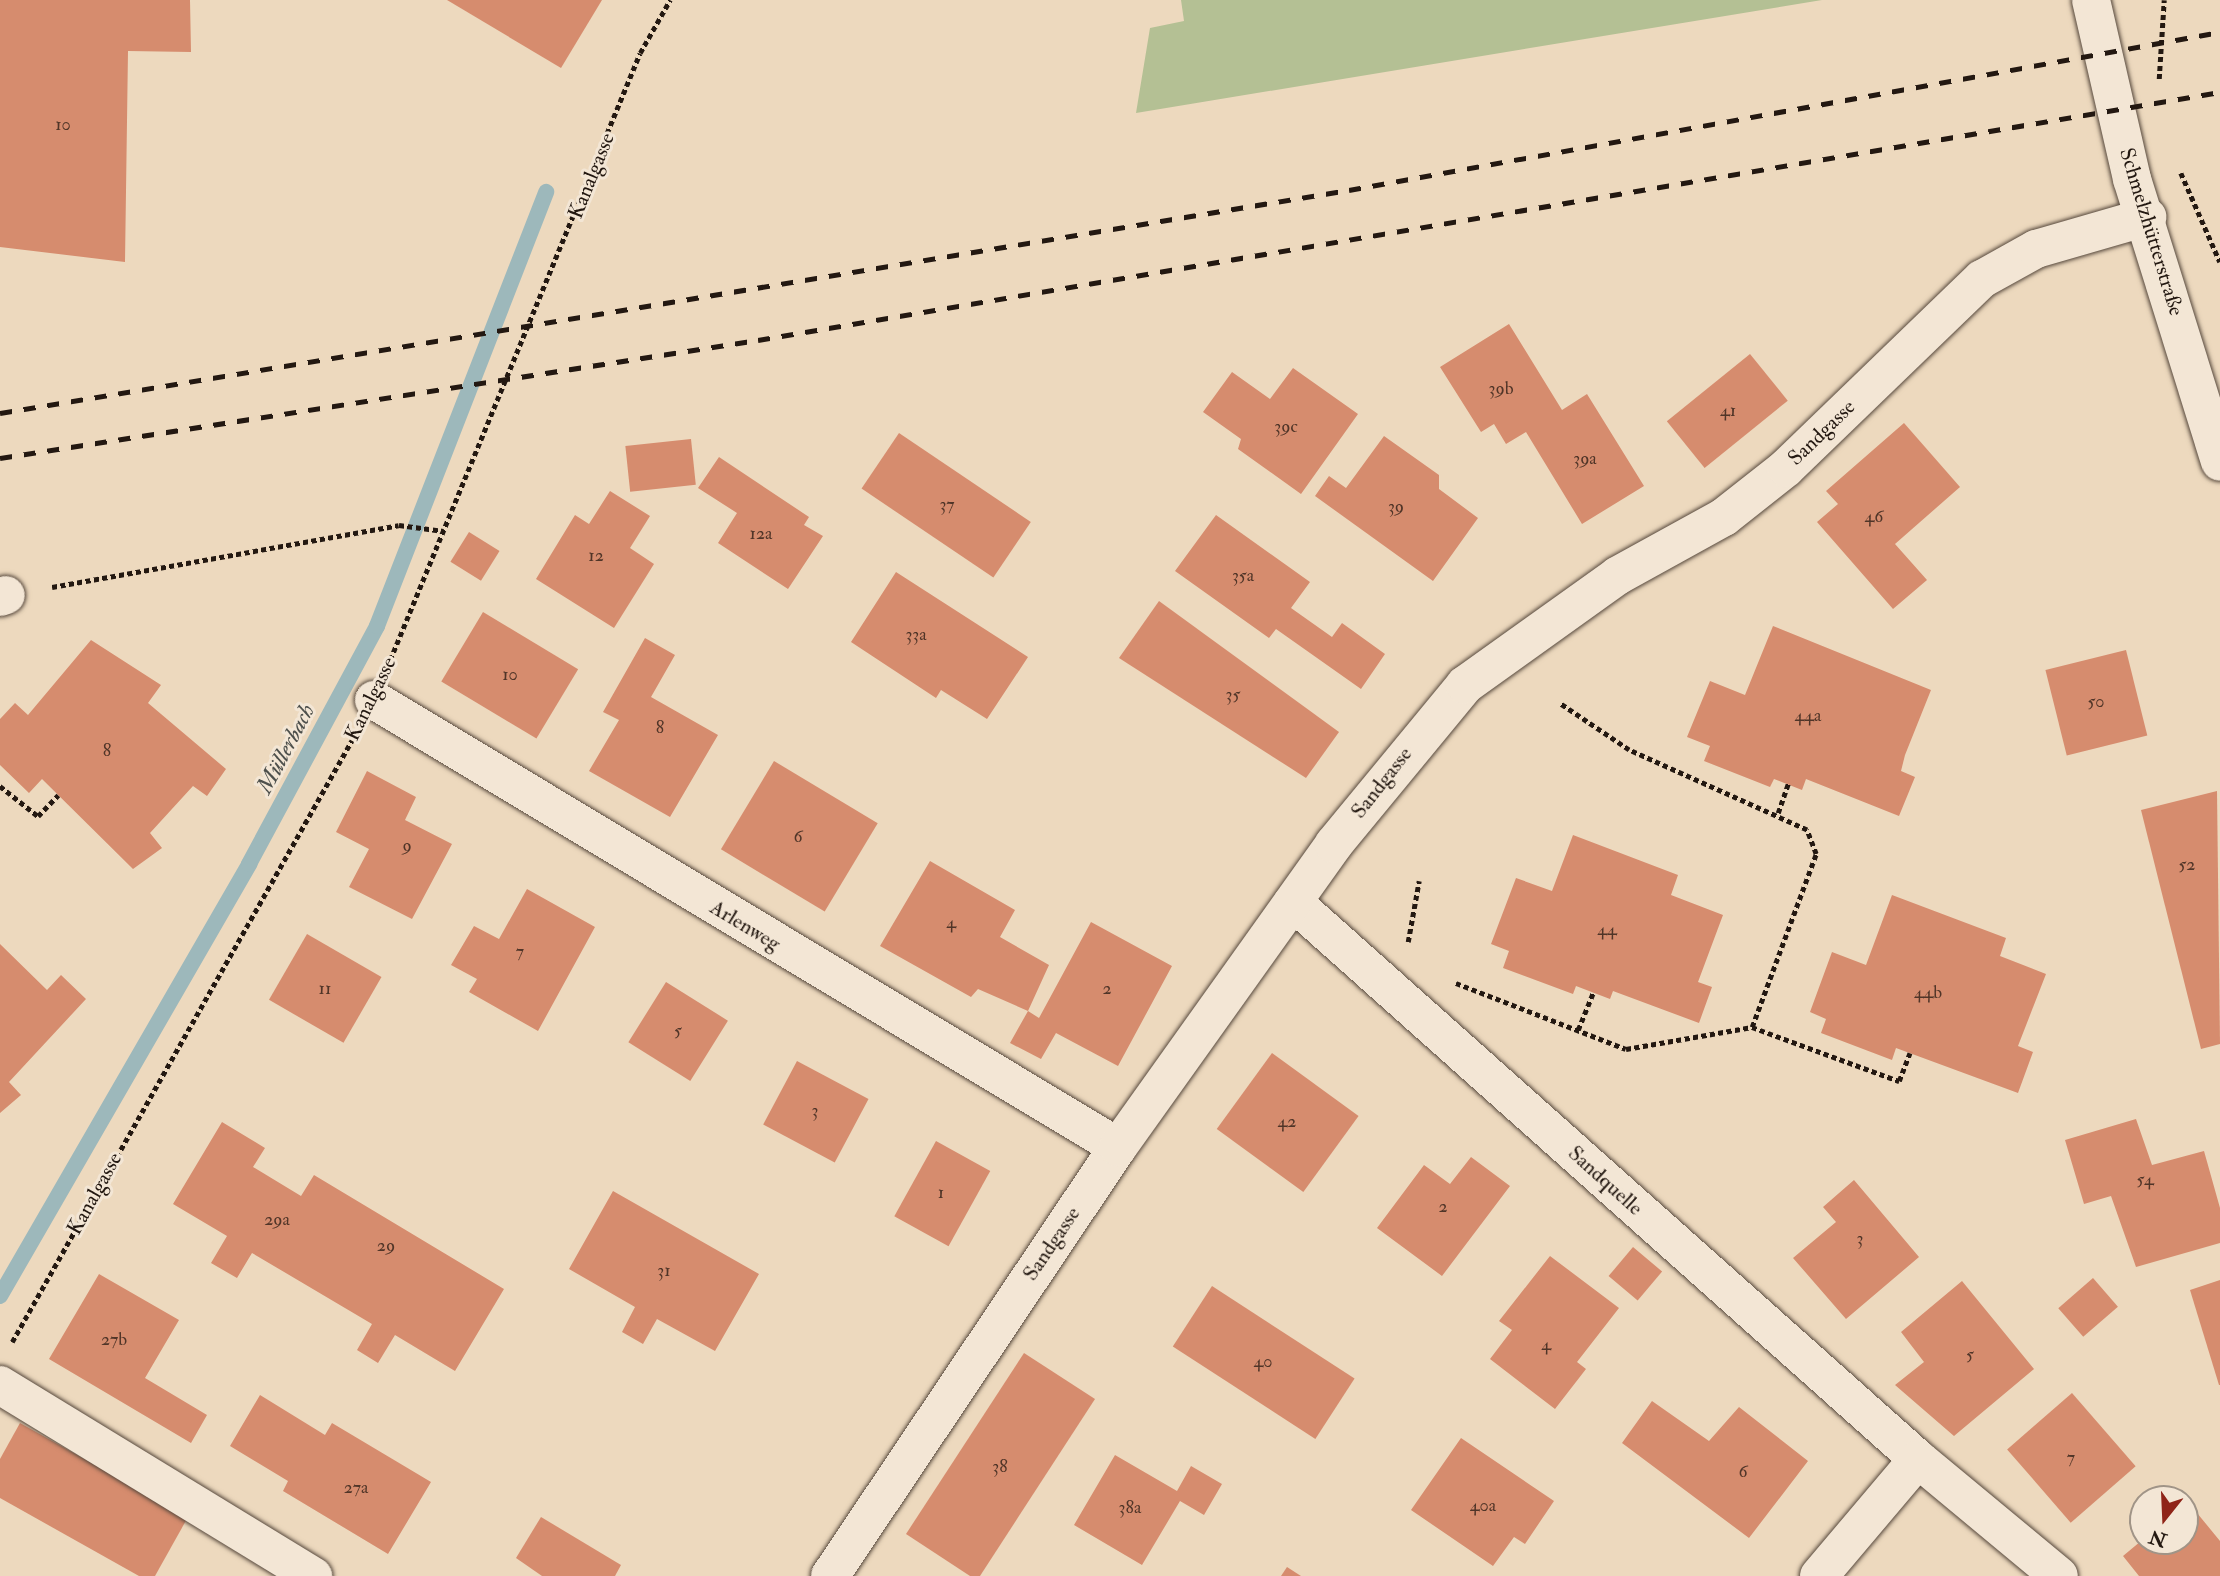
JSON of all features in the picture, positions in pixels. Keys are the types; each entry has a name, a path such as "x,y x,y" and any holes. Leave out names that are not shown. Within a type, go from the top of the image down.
{"street":[{"name":"Schmelzhütterstraße","path":"2091,0 2132,179 2147,217 2220,462"},
{"name":"Sandgasse","path":"830,1576 1118,1147 1293,902 1465,685 1617,576 1724,517 1786,468 1982,279 2036,249 2147,217"},
{"name":"Arlenweg","path":"374,699 1118,1147"},
{"name":"Sandquelle","path":"1293,902 1918,1459 2059,1576"},
{"path":"3,1368 313,1576"},
{"path":"1819,1576 1918,1459"}],"path":[{"name":"Kanalgasse","path":"3,1368 374,699 640,53 670,0"},
{"path":"2158,86 2164,0"},
{"path":"2177,165 2220,262"},
{"path":"3,596 399,525 444,531"},
{"path":"1559,703 1629,750 1778,813 1807,830 1816,854 1752,1027"},
{"path":"1778,813 1788,784"},
{"path":"0,786 38,816 58,795"},
{"path":"1385,984 1404,962 1419,881"},
{"path":"1442,977 1626,1049 1752,1027 1899,1081 1910,1053"},
{"path":"1578,1030 1593,993"}],"green space":[{"path":"1181,0 1822,0 1136,113 1150,28 1184,21"}],"building":[{"path":"0,0 190,0 191,52 128,51 125,262 0,247"},
{"path":"447,0 602,0 561,68"},
{"path":"1509,324 1562,410 1587,394 1644,486 1582,524 1526,432 1506,444 1494,424 1481,432 1440,367"},
{"path":"1750,354 1788,401 1705,468 1667,421"},
{"path":"1293,368 1358,414 1301,494 1238,449 1241,439 1203,412 1232,372 1270,399"},
{"path":"1904,423 1960,487 1895,544 1927,580 1893,609 1817,522 1838,504 1826,491"},
{"path":"899,433 1031,522 993,577 862,489"},
{"path":"1384,436 1439,475 1439,489 1478,518 1433,581 1315,496 1329,476 1346,488"},
{"path":"691,439 696,485 630,492 625,446"},
{"path":"719,457 809,517 804,525 823,536 788,589 718,543 737,513 698,488"},
{"path":"610,491 650,516 630,548 654,564 614,628 536,579 575,515 589,524"},
{"path":"1216,515 1310,582 1291,608 1332,637 1342,623 1385,654 1361,689 1276,629 1269,638 1175,571"},
{"path":"469,532 500,551 481,581 450,562"},
{"path":"896,572 1028,657 987,719 941,690 936,698 851,642"},
{"path":"1159,601 1339,732 1306,778 1119,658"},
{"path":"483,612 578,669 536,739 441,681"},
{"path":"1773,626 1931,690 1905,755 1901,771 1915,777 1899,816 1806,779 1802,790 1774,779 1770,787 1704,761 1710,746 1687,737 1710,681 1745,695"},
{"path":"645,638 675,655 651,697 718,735 670,817 589,771 619,720 603,712"},
{"path":"91,640 161,685 148,703 226,769 207,796 193,786 150,833 162,848 133,869 42,779 29,793 0,765 0,719 15,703 28,715"},
{"path":"2126,650 2147,735 2067,755 2045,670"},
{"path":"774,761 878,823 825,912 721,849"},
{"path":"367,771 416,797 405,820 452,844 412,919 349,887 369,849 336,832"},
{"path":"2217,791 2220,1044 2201,1049 2141,810"},
{"path":"1573,835 1678,875 1671,895 1723,915 1698,982 1712,987 1699,1023 1613,991 1610,999 1576,986 1573,994 1503,968 1509,951 1491,944 1516,878 1552,891"},
{"path":"930,861 1015,910 1000,937 1049,965 1028,1011 978,989 971,997 880,946"},
{"path":"527,889 595,927 538,1031 469,992 477,979 451,965 474,926 499,939"},
{"path":"1892,895 2006,938 2000,956 2046,974 2018,1046 2033,1052 2018,1093 1896,1048 1892,1060 1821,1033 1826,1019 1810,1012 1832,952 1866,965"},
{"path":"1091,922 1172,966 1118,1066 1056,1033 1041,1059 1010,1043 1028,1011 1039,1018"},
{"path":"307,934 381,977 343,1043 269,1000"},
{"path":"0,944 47,990 61,975 86,999 9,1082 21,1095 0,1113"},
{"path":"666,982 728,1021 690,1081 628,1042"},
{"path":"1272,1053 1359,1116 1303,1192 1217,1129"},
{"path":"797,1061 869,1099 835,1163 763,1125"},
{"path":"2136,1119 2152,1165 2204,1151 2220,1208 2220,1243 2136,1267 2111,1196 2084,1204 2065,1140"},
{"path":"222,1122 265,1148 253,1167 301,1196 314,1175 504,1289 455,1371 395,1335 378,1363 357,1350 372,1324 252,1253 237,1278 211,1263 227,1236 173,1204"},
{"path":"936,1141 990,1171 949,1246 894,1216"},
{"path":"1471,1157 1510,1186 1442,1276 1377,1228 1424,1165 1450,1184"},
{"path":"1854,1180 1919,1257 1846,1319 1793,1258 1836,1222 1823,1207"},
{"path":"613,1191 759,1274 715,1351 657,1319 643,1344 622,1332 635,1307 569,1269"},
{"path":"1633,1247 1662,1271 1638,1301 1609,1276"},
{"path":"1550,1256 1619,1308 1577,1362 1586,1369 1555,1409 1490,1359 1512,1330 1499,1321"},
{"path":"99,1274 179,1320 145,1378 207,1415 191,1443 49,1359"},
{"path":"2093,1278 2118,1307 2083,1337 2058,1308"},
{"path":"2220,1280 2220,1385 2219,1385 2190,1290"},
{"path":"1962,1281 2034,1369 1954,1436 1895,1385 1924,1362 1901,1332"},
{"path":"1212,1286 1355,1379 1315,1439 1173,1346"},
{"path":"1024,1353 1095,1399 980,1576 970,1576 906,1534"},
{"path":"2072,1393 2136,1466 2071,1523 2007,1449"},
{"path":"260,1395 325,1435 332,1423 431,1482 388,1554 283,1491 288,1481 230,1446"},
{"path":"1652,1401 1709,1441 1739,1407 1808,1461 1749,1538 1622,1443"},
{"path":"20,1423 188,1517 155,1576 139,1576 0,1498 0,1459"},
{"path":"1461,1438 1554,1501 1525,1544 1514,1537 1493,1566 1411,1510"},
{"path":"1115,1455 1177,1491 1191,1466 1222,1484 1204,1515 1180,1501 1142,1565 1074,1525"},
{"path":"2199,1515 2220,1541 2220,1576 2139,1576 2123,1556 2129,1551 2129,1555 2199,1555"},
{"path":"541,1517 621,1565 615,1576 542,1576 516,1558"},
{"path":"1287,1567 1301,1576 1281,1576"}],"waterway":[{"name":"Müllerbach","path":"0,1296 249,864 377,626 546,192"}],"railway":[{"path":"0,413 1349,190 2220,32"},
{"path":"0,458 758,340 2220,92"}]}
